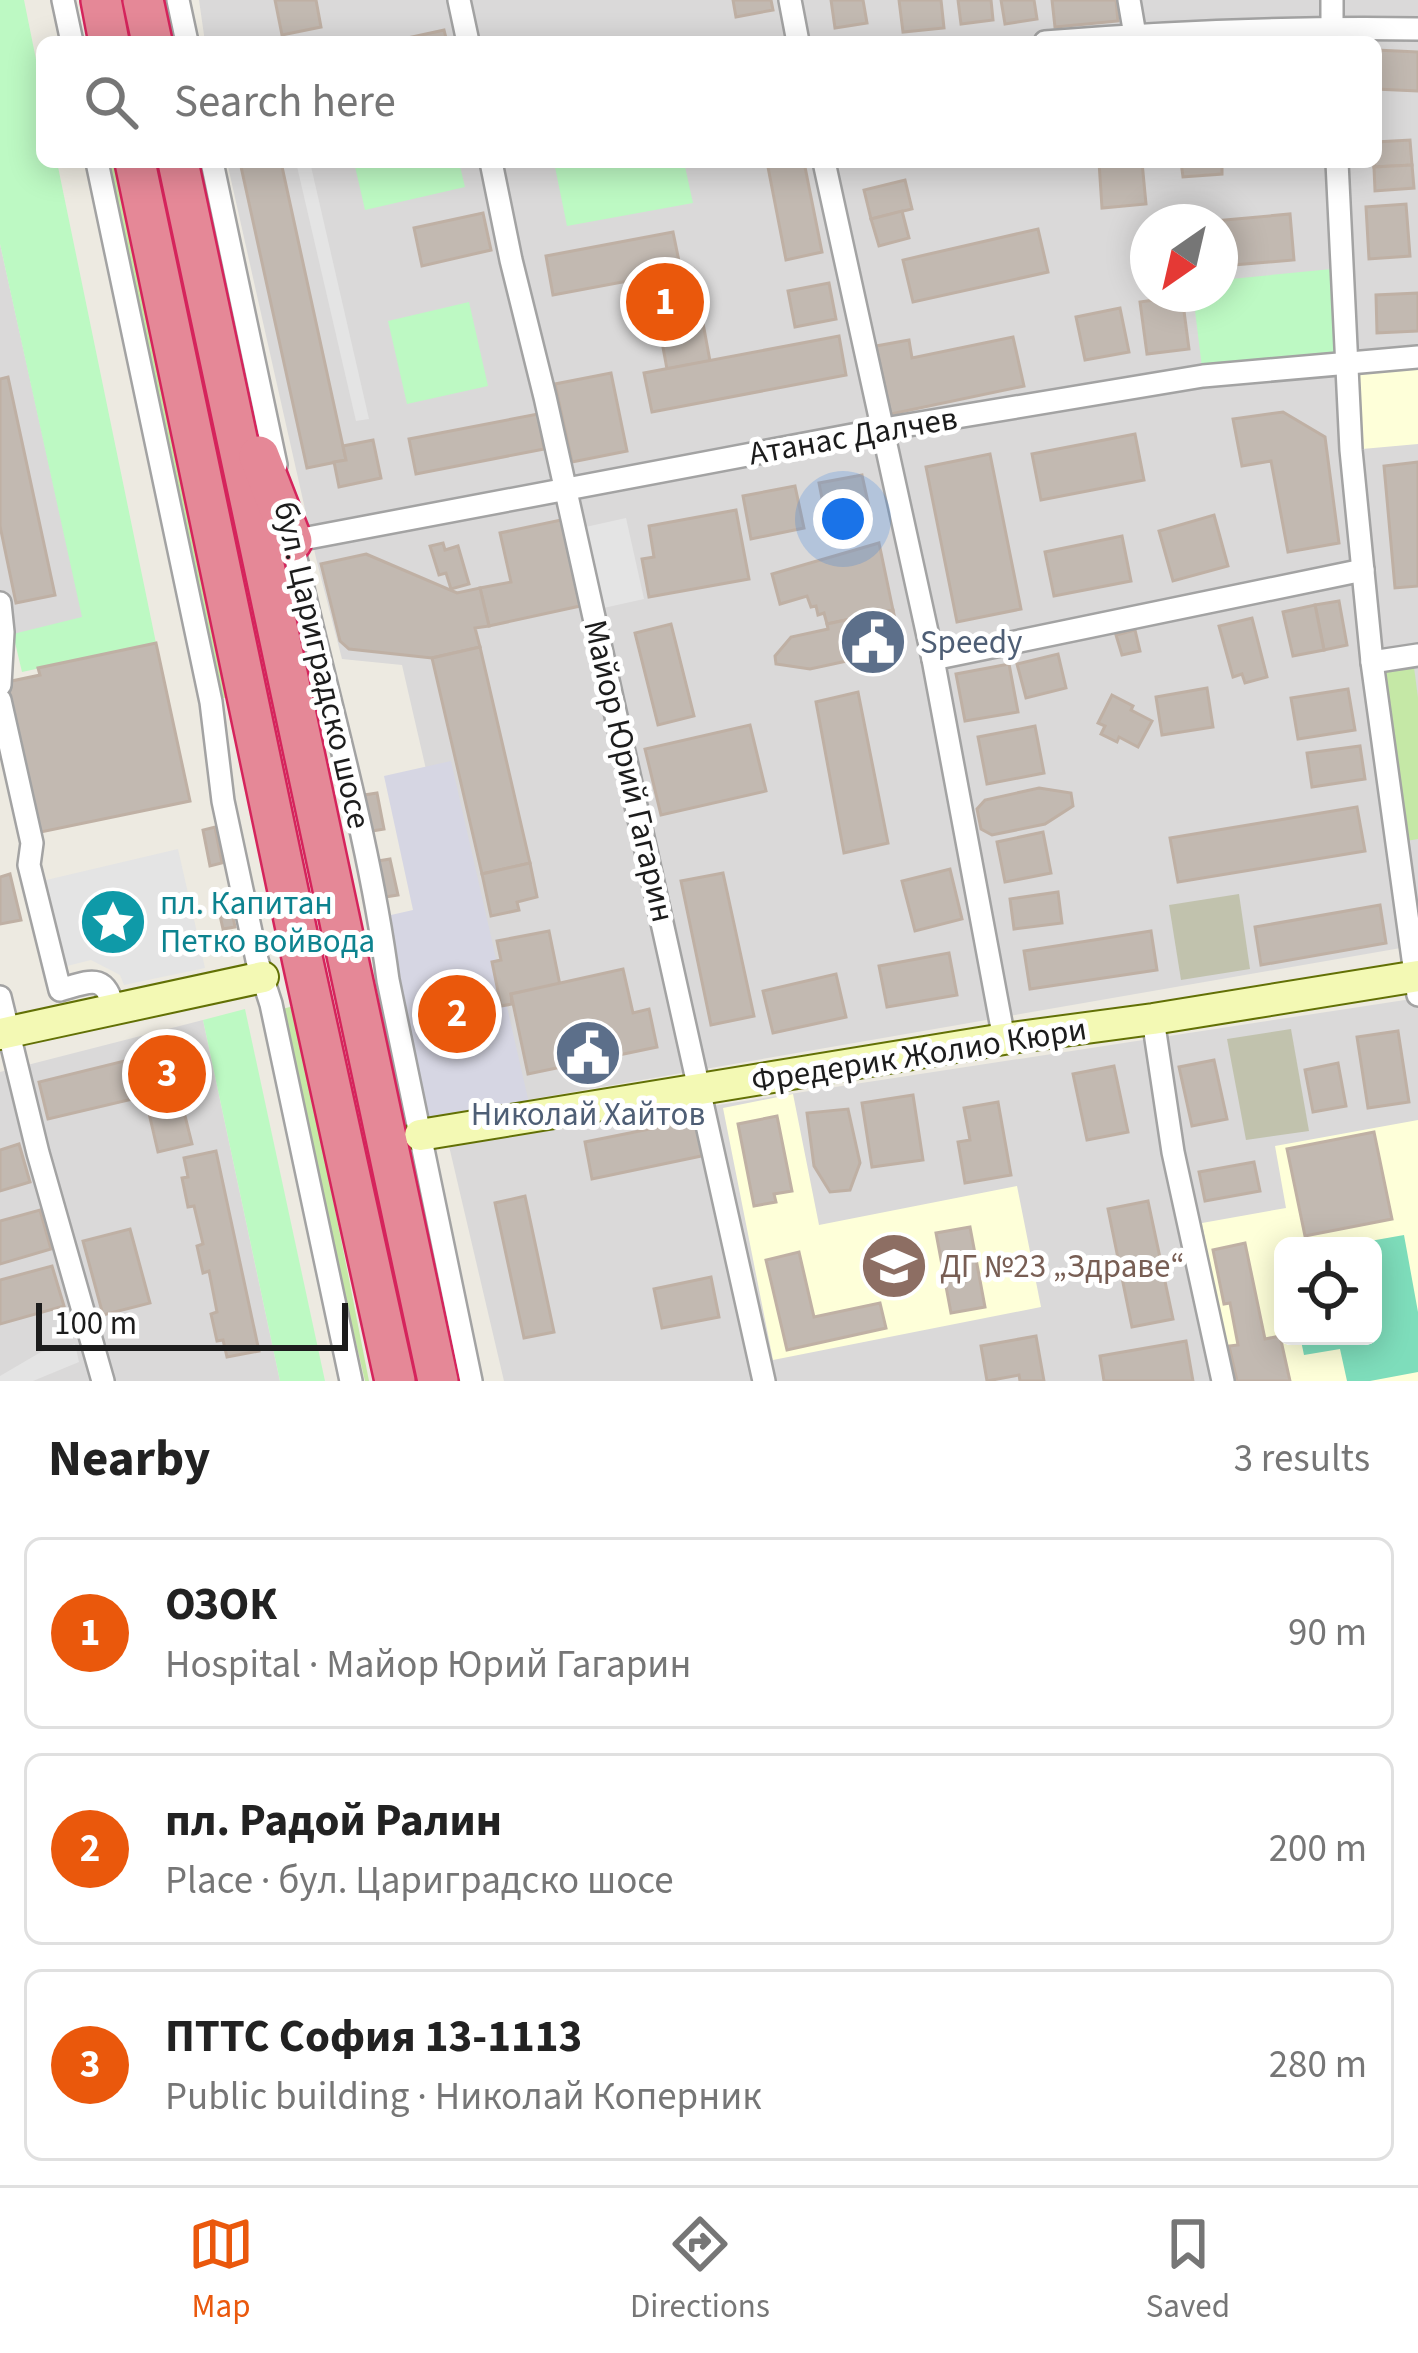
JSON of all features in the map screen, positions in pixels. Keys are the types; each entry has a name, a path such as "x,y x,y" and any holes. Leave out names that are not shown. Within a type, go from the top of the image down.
{"highway":[{"path":"100,0 109,36"},
{"path":"143,0 151,36"},
{"path":"136,168 393,1378"},
{"name":"бул. Цариградско шосе","path":"179,168 437,1381"},
{"path":"217,348 292,541"}],"street":[{"path":"63,0 71,36"},
{"path":"178,0 186,36"},
{"path":"459,0 467,36"},
{"path":"790,0 797,36"},
{"path":"1129,0 1136,35"},
{"path":"1331,0 1331,35"},
{"path":"1123,36 1331,35 1418,29"},
{"path":"98,168 211,702 223,801 351,1381"},
{"name":"бул. Цариградско шосе","path":"213,168 316,652 352,784 471,1381"},
{"name":"Майор Юрий Гагарин","path":"492,168 764,1381"},
{"path":"825,168 933,659 1004,1039"},
{"path":"1337,168 1363,570 1417,983"},
{"name":"Атанас Далчев","path":"292,541 884,429 1202,376 1418,357"},
{"path":"933,659 1363,570"},
{"path":"0,603 0,685"},
{"path":"1372,662 1418,655"},
{"path":"0,700 32,843 29,866 59,990 93,981 110,992 114,1010"},
{"path":"5,1033 263,977"},
{"name":"Фредерик Жолио Кюри","path":"420,1135 1004,1039 1417,983"},
{"path":"0,997 5,1033 103,1381"},
{"path":"1153,1019 1173,1152 1223,1381"}],"shaded area":[{"path":"199,0 1418,0 1418,945 503,1104 402,665 342,659 228,168 1382,168 1382,36 204,36"},
{"path":"297,168 311,168 369,419 356,421"},
{"path":"0,244 83,618 0,638"},
{"path":"1418,357 1418,444 1351,450 1347,363"},
{"path":"626,518 644,599 599,609 581,528"},
{"path":"451,761 531,1112 422,1132 391,915 413,910 384,776"},
{"path":"178,849 205,968 124,985 120,975 91,960 63,967 42,881"},
{"path":"1239,894 1250,969 1181,980 1169,905"},
{"path":"1418,998 1418,1381 504,1381 449,1146"},
{"path":"203,1020 280,1381 0,1381 0,1072"},
{"path":"1291,1029 1309,1131 1246,1140 1227,1039"},
{"name":"ДГ №23 „Здраве“","path":"793,1094 819,1225 1017,1186 1041,1307 773,1360 723,1108"},
{"path":"1418,1120 1418,1381 1231,1381 1202,1223 1286,1208 1275,1146"},
{"path":"75,1344 79,1362 33,1381 0,1381 0,1376 41,1352"}],"green space":[{"path":"0,0 24,0 36,59 36,168 58,168 156,643 22,672 13,634 82,617 0,244"},
{"path":"106,168 120,168 230,697 218,699"},
{"path":"355,168 460,168 465,187 365,210"},
{"path":"555,168 685,168 693,203 567,226"},
{"path":"1342,268 1347,363 1203,376 1195,312 1238,312 1238,278"},
{"path":"469,302 488,386 407,404 388,321"},
{"path":"1414,667 1418,839 1406,841 1384,673"},
{"path":"294,1006 369,1381 365,1381 308,1139 282,1009"},
{"path":"245,1009 325,1381 280,1381 203,1020"},
{"path":"1404,1235 1418,1312 1418,1372 1347,1381 1340,1349 1304,1355 1302,1345 1382,1345 1382,1239"}],"building":[{"path":"275,0 316,0 321,27 282,35"},
{"path":"733,0 771,0 773,10 736,17"},
{"path":"831,0 863,0 867,23 835,28"},
{"path":"899,0 941,0 944,28 903,32"},
{"path":"958,0 991,0 993,20 961,24"},
{"path":"1001,0 1034,0 1037,19 1005,24"},
{"path":"1052,0 1116,0 1118,21 1055,27"},
{"path":"1382,50 1418,52 1418,91 1382,89"},
{"path":"1410,140 1412,165 1382,167 1382,142"},
{"path":"1412,165 1414,188 1375,191 1374,168"},
{"path":"241,168 282,168 346,460 307,468"},
{"path":"768,168 805,168 822,252 786,260"},
{"path":"1099,168 1143,168 1146,204 1102,208"},
{"path":"1182,168 1222,168 1222,174 1183,177"},
{"path":"905,180 912,209 871,219 864,190"},
{"path":"1406,204 1410,256 1369,259 1366,207"},
{"path":"902,211 909,238 879,246 871,219"},
{"path":"483,213 491,250 422,266 414,228"},
{"path":"1290,214 1294,260 1238,265 1238,219"},
{"path":"1038,229 1048,272 913,302 903,260"},
{"path":"673,232 681,271 553,295 546,256"},
{"path":"693,269 710,361 667,369 650,277"},
{"path":"829,283 836,319 795,327 788,291"},
{"path":"1418,293 1418,331 1377,333 1376,295"},
{"path":"1120,308 1129,352 1085,360 1076,317"},
{"path":"1141,312 1184,312 1189,349 1147,354"},
{"path":"839,336 846,375 652,412 644,373"},
{"path":"1013,337 1024,386 891,414 876,346 909,340 912,358"},
{"path":"611,373 627,451 572,462 555,384"},
{"path":"8,377 55,595 16,603 0,526 0,379"},
{"path":"1283,412 1325,437 1339,543 1288,552 1271,461 1242,466 1233,419"},
{"path":"538,414 544,449 416,474 409,439"},
{"path":"1135,434 1144,480 1041,500 1032,454"},
{"path":"373,440 381,478 339,487 334,462 346,460 343,446"},
{"path":"990,454 1021,609 957,622 926,467"},
{"path":"1418,462 1418,586 1395,588 1384,466"},
{"path":"862,475 871,516 827,524 819,483"},
{"path":"795,486 804,528 751,539 743,496"},
{"path":"736,510 749,579 649,597 642,559 654,557 649,526"},
{"path":"1214,515 1228,566 1173,581 1159,531"},
{"path":"561,520 580,606 489,626 480,588 511,582 500,533"},
{"path":"1122,536 1131,581 1054,596 1045,552"},
{"path":"443,543 445,550 458,546 469,584 451,589 446,573 439,575 430,546"},
{"path":"879,543 893,610 827,624 824,613 818,615 807,596 780,604 772,574"},
{"path":"366,554 457,593 480,588 489,626 475,628 480,647 432,658 349,649 340,641 321,564"},
{"path":"1339,601 1347,645 1324,650 1315,605"},
{"path":"1315,605 1324,650 1293,656 1283,612"},
{"path":"893,610 902,649 810,669 776,664 775,656 791,637"},
{"path":"1252,618 1267,677 1245,683 1242,674 1233,677 1219,626"},
{"path":"671,624 694,716 658,725 635,633"},
{"path":"1135,630 1140,651 1122,655 1116,635"},
{"path":"156,643 190,801 36,833 7,682 40,675 38,668"},
{"path":"480,647 530,863 482,874 432,658"},
{"path":"1058,654 1066,688 1026,698 1017,664"},
{"path":"1009,664 1018,712 965,721 956,674"},
{"path":"1207,688 1213,727 1162,735 1156,697"},
{"path":"1348,689 1355,730 1298,739 1291,698"},
{"path":"858,692 888,843 844,853 816,702"},
{"path":"1112,695 1152,721 1138,747 1101,734 1105,726 1098,723"},
{"path":"750,725 766,791 661,815 645,749"},
{"path":"1035,726 1044,773 987,784 978,737"},
{"path":"1360,746 1365,779 1312,787 1307,753"},
{"path":"1039,788 1071,793 1073,806 1045,824 992,835 981,829 977,809 985,800"},
{"path":"377,793 384,829 372,831 364,795"},
{"path":"1357,807 1365,851 1178,882 1170,838"},
{"path":"215,827 222,863 210,866 203,830"},
{"path":"1043,832 1051,873 1005,882 997,842"},
{"path":"390,859 398,895 385,897 378,861"},
{"path":"530,863 537,897 517,902 519,910 491,916 482,874"},
{"path":"950,869 962,919 915,931 902,881"},
{"path":"723,873 754,1016 711,1025 681,881"},
{"path":"10,874 21,920 0,924 0,877"},
{"path":"228,891 235,927 223,929 215,893"},
{"path":"1058,892 1062,923 1014,929 1010,899"},
{"path":"1380,905 1386,943 1261,965 1255,927"},
{"path":"549,931 560,985 511,994 512,1004 501,1006 492,962 501,960 497,941"},
{"path":"1151,931 1157,970 1030,989 1024,951"},
{"path":"949,953 957,995 887,1007 879,966"},
{"path":"623,969 633,1013 649,1009 657,1047 528,1074 511,994"},
{"path":"836,974 846,1017 773,1033 763,991"},
{"path":"1398,1031 1409,1102 1368,1108 1357,1037"},
{"path":"165,1036 192,1144 158,1152 145,1096 48,1119 39,1082 141,1057 138,1043"},
{"path":"1214,1060 1227,1119 1192,1126 1179,1067"},
{"path":"1338,1063 1346,1106 1313,1112 1305,1070"},
{"path":"1114,1066 1128,1132 1087,1140 1073,1074"},
{"path":"913,1095 923,1160 872,1167 862,1103"},
{"path":"998,1102 1011,1175 965,1183 958,1142 970,1140 964,1108"},
{"path":"848,1109 860,1163 850,1190 830,1192 814,1166 807,1113"},
{"path":"777,1116 792,1191 774,1194 776,1202 754,1206 738,1124"},
{"path":"699,1119 706,1155 592,1179 585,1142"},
{"path":"1374,1132 1392,1219 1305,1236 1287,1149"},
{"path":"19,1144 30,1182 0,1191 0,1150"},
{"path":"216,1151 259,1351 227,1357 223,1340 217,1341 209,1271 203,1273 197,1246 203,1244 182,1178 188,1177 184,1158"},
{"path":"1254,1162 1260,1191 1205,1201 1199,1172"},
{"path":"525,1196 554,1332 524,1338 495,1203"},
{"path":"1148,1201 1173,1319 1132,1327 1108,1209"},
{"path":"40,1210 51,1249 0,1264 0,1221"},
{"path":"970,1227 985,1307 951,1313 936,1233"},
{"path":"130,1229 150,1303 103,1315 83,1241"},
{"path":"1245,1243 1265,1339 1274,1337 1274,1345 1282,1345 1290,1381 1237,1381 1229,1346 1238,1345 1213,1250"},
{"path":"799,1252 814,1317 880,1303 886,1328 787,1350 766,1260"},
{"path":"52,1266 64,1306 0,1324 0,1280"},
{"path":"711,1277 719,1317 662,1328 654,1289"},
{"path":"1036,1336 1044,1381 1020,1381 1019,1375 987,1381 981,1346"},
{"path":"1186,1341 1193,1381 1104,1381 1100,1356"}],"place":[{"name":"ОЗОК","path":"665,302"},
{"name":"Speedy","path":"873,642"},
{"name":"пл. Капитан Петко войвода","path":"113,922"},
{"name":"пл. Радой Ралин","path":"457,1014"},
{"name":"Николай Хайтов","path":"588,1053"},
{"name":"ПТТС София 13-1113","path":"167,1074"},
{"name":"ДГ №23 „Здраве“","path":"894,1266"}]}
